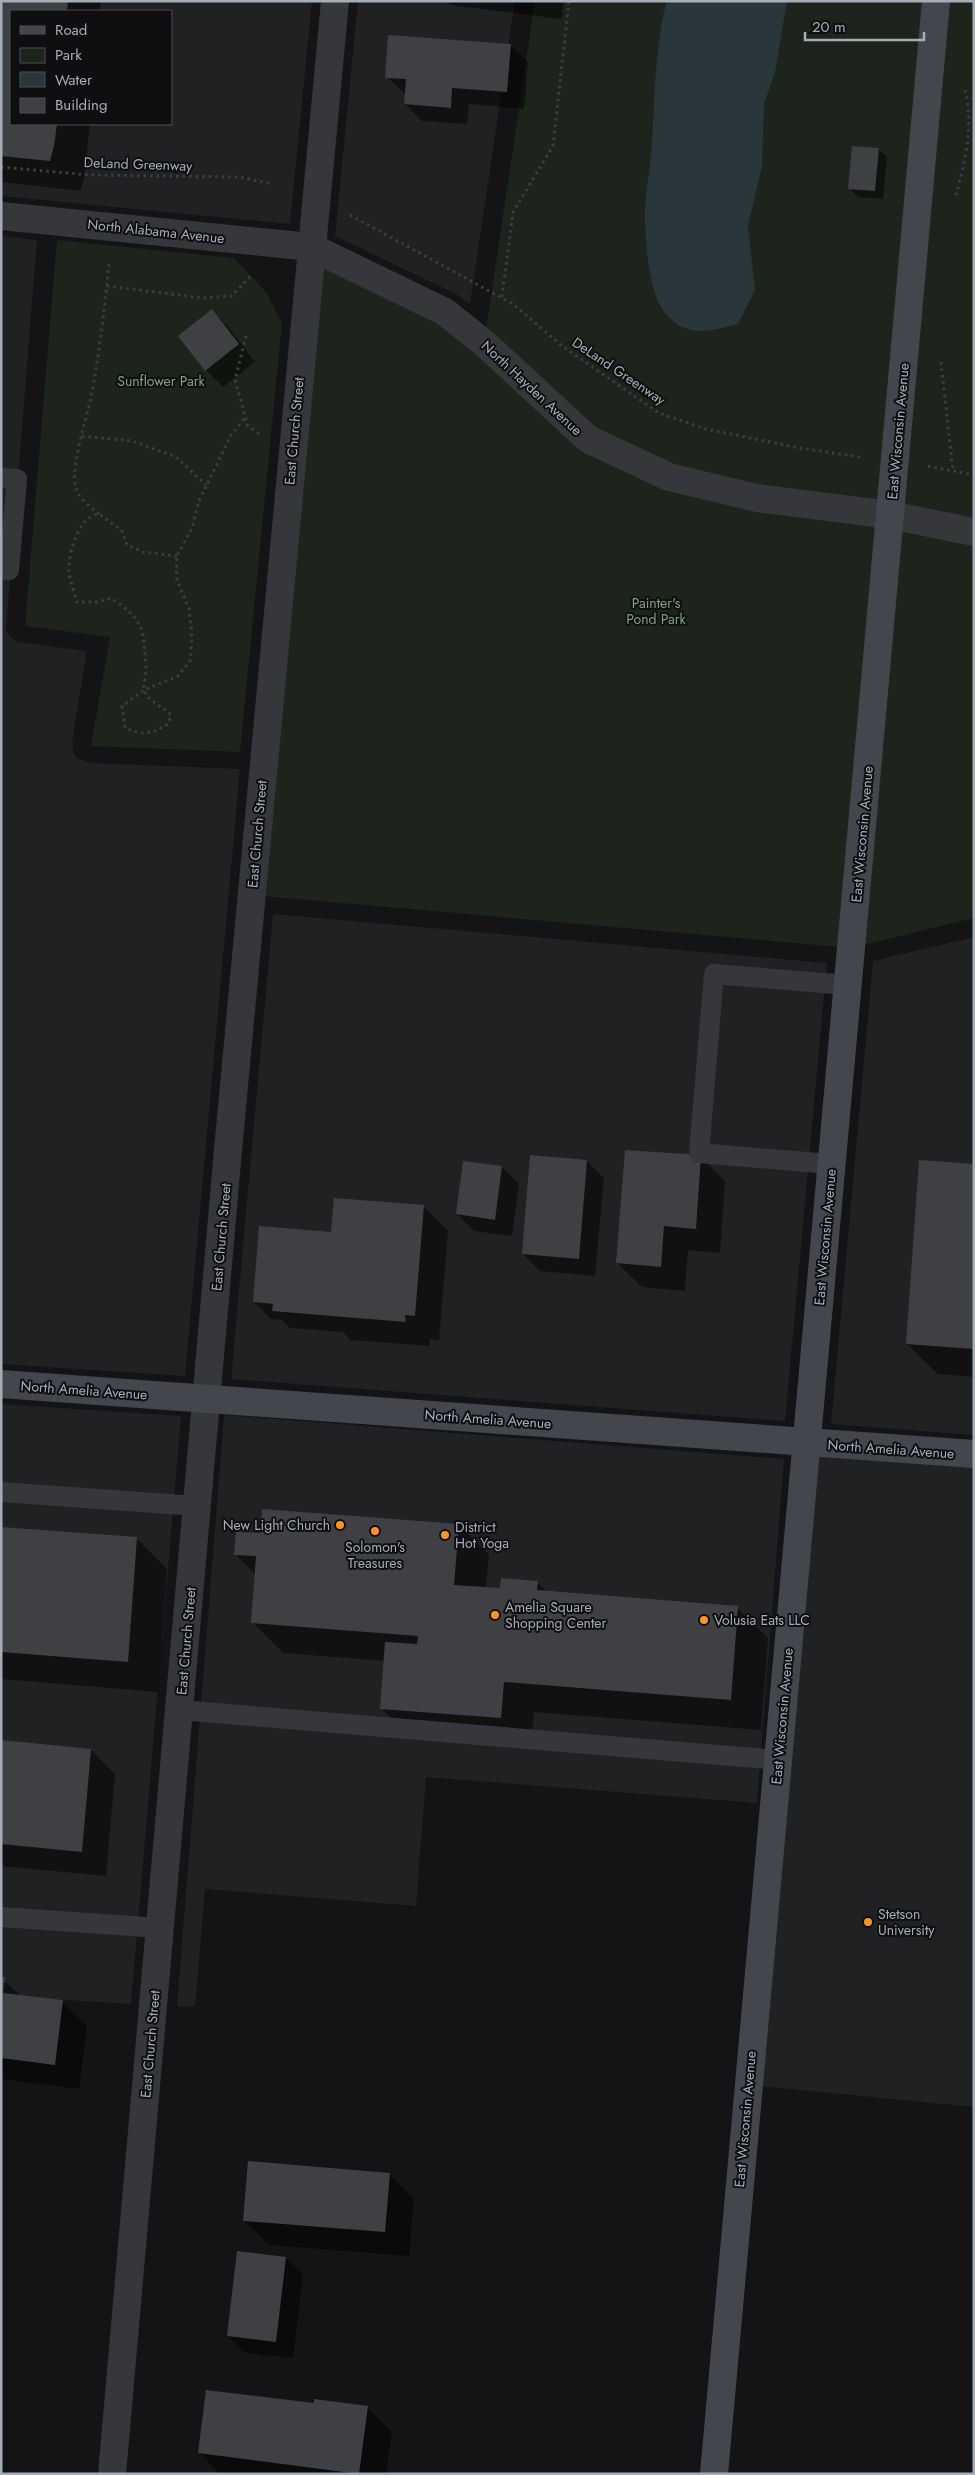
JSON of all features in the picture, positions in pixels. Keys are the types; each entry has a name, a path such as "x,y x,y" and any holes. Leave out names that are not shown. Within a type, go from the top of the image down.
{"street":[{"name":"East Church Street","path":"112,2474 206,1398 335,1"},
{"name":"East Wisconsin Avenue","path":"714,2474 936,1"},
{"name":"North Alabama Avenue","path":"1,216 311,247"},
{"name":"North Hayden Avenue","path":"311,247 445,312 484,343 588,439 669,477 757,498 890,515 974,532"},
{"name":"North Amelia Avenue","path":"1,1384 974,1454"}],"lane":[{"path":"1,478 17,479 9,570 1,569"},
{"path":"831,1164 699,1154 713,983 714,974 847,985"},
{"path":"1,1492 197,1506"},
{"path":"180,1710 778,1760"},
{"path":"1,1917 160,1928"}],"path":[{"path":"502,297 512,212 553,146 569,1"},
{"name":"DeLand Greenway","path":"1,167 90,175 240,177 273,184"},
{"name":"DeLand Greenway","path":"344,211 513,304 562,346 658,413 706,429 800,448 895,462 907,462 974,475"},
{"path":"110,253 97,366 82,436 75,485 84,502 122,531 128,545 143,552 177,556"},
{"path":"107,286 202,298 231,296 253,275 259,276"},
{"path":"246,336 235,380 248,426 267,438"},
{"path":"99,514 93,514 80,527 72,550 69,571 77,602 98,602 111,598 129,610 143,629 142,644 146,671 144,690 150,699 164,707 171,715 168,724 150,734 125,728 122,706 144,690 178,676 190,660 192,637 189,609 176,577 177,556 192,528 199,501 206,485 231,435 245,418"},
{"path":"82,436 132,441 176,457 206,485"}],"shaded area":[{"path":"1,1 312,1 290,224 1,196"},
{"path":"358,1 515,1 470,304 456,294 335,236"},
{"path":"1,236 37,240 6,629 8,634 17,642 87,651 72,743 74,755 79,759 91,763 240,769 185,1376 1,1364"},
{"path":"273,914 827,963 785,1421 231,1379"},
{"path":"974,937 974,1435 831,1424 873,961"},
{"path":"1,1404 181,1416 131,2004 1,1996"},
{"path":"224,1415 784,1459 757,1803 426,1777 416,1906 205,1889 195,2007 177,2006"},
{"name":"Stetson University","path":"807,1443 974,1457 974,2107 748,2085"}],"green space":[{"name":"Painter's Pond Park","path":"535,1 974,1 974,918 851,948 252,895 311,247 484,343"},
{"name":"Sunflower Park","path":"57,240 234,258 266,292 282,323 240,752 91,746 110,637 25,626"}],"water":[{"path":"667,1 787,1 775,72 764,104 762,166 748,226 755,290 738,324 717,329 690,330 673,321 665,313 655,294 648,256 645,205 651,156 657,57"}],"building":[{"path":"1,1 68,1 67,10 10,10 10,125 57,125 50,161 1,156"},
{"path":"388,35 511,44 507,92 452,88 451,108 404,104 406,79 385,78"},
{"path":"852,146 879,148 875,191 848,189"},
{"path":"212,309 239,344 205,371 178,336"},
{"path":"625,1150 701,1155 696,1229 664,1226 661,1267 616,1263"},
{"path":"530,1155 587,1160 579,1259 522,1254"},
{"path":"919,1160 974,1164 974,1349 906,1344"},
{"path":"463,1161 502,1166 495,1220 456,1214"},
{"path":"334,1198 424,1205 415,1316 405,1315 406,1322 272,1311 273,1304 253,1302 259,1226 331,1232"},
{"name":"Amelia Square Shopping Center","path":"262,1509 459,1524 454,1585 500,1588 501,1578 538,1581 537,1590 738,1606 731,1700 504,1682 501,1718 380,1709 385,1642 417,1644 418,1636 251,1623 256,1556 234,1555 236,1531 260,1533"},
{"path":"1,1527 137,1537 128,1662 1,1652"},
{"path":"1,1740 91,1749 82,1852 1,1844"},
{"path":"1,1977 5,1977 3,1993 63,2000 55,2065 1,2058"},
{"path":"248,2161 390,2173 385,2232 243,2221"},
{"path":"237,2251 286,2257 276,2342 227,2336"},
{"path":"206,2390 314,2403 314,2399 368,2406 359,2474 198,2453"}],"place":[{"name":"New Light Church","path":"340,1525"},
{"name":"Solomon's Treasures","path":"375,1531"},
{"name":"District Hot Yoga","path":"445,1535"},
{"name":"Amelia Square Shopping Center","path":"495,1615"},
{"name":"Volusia Eats LLC","path":"704,1620"},
{"name":"Stetson University","path":"868,1922"}]}
